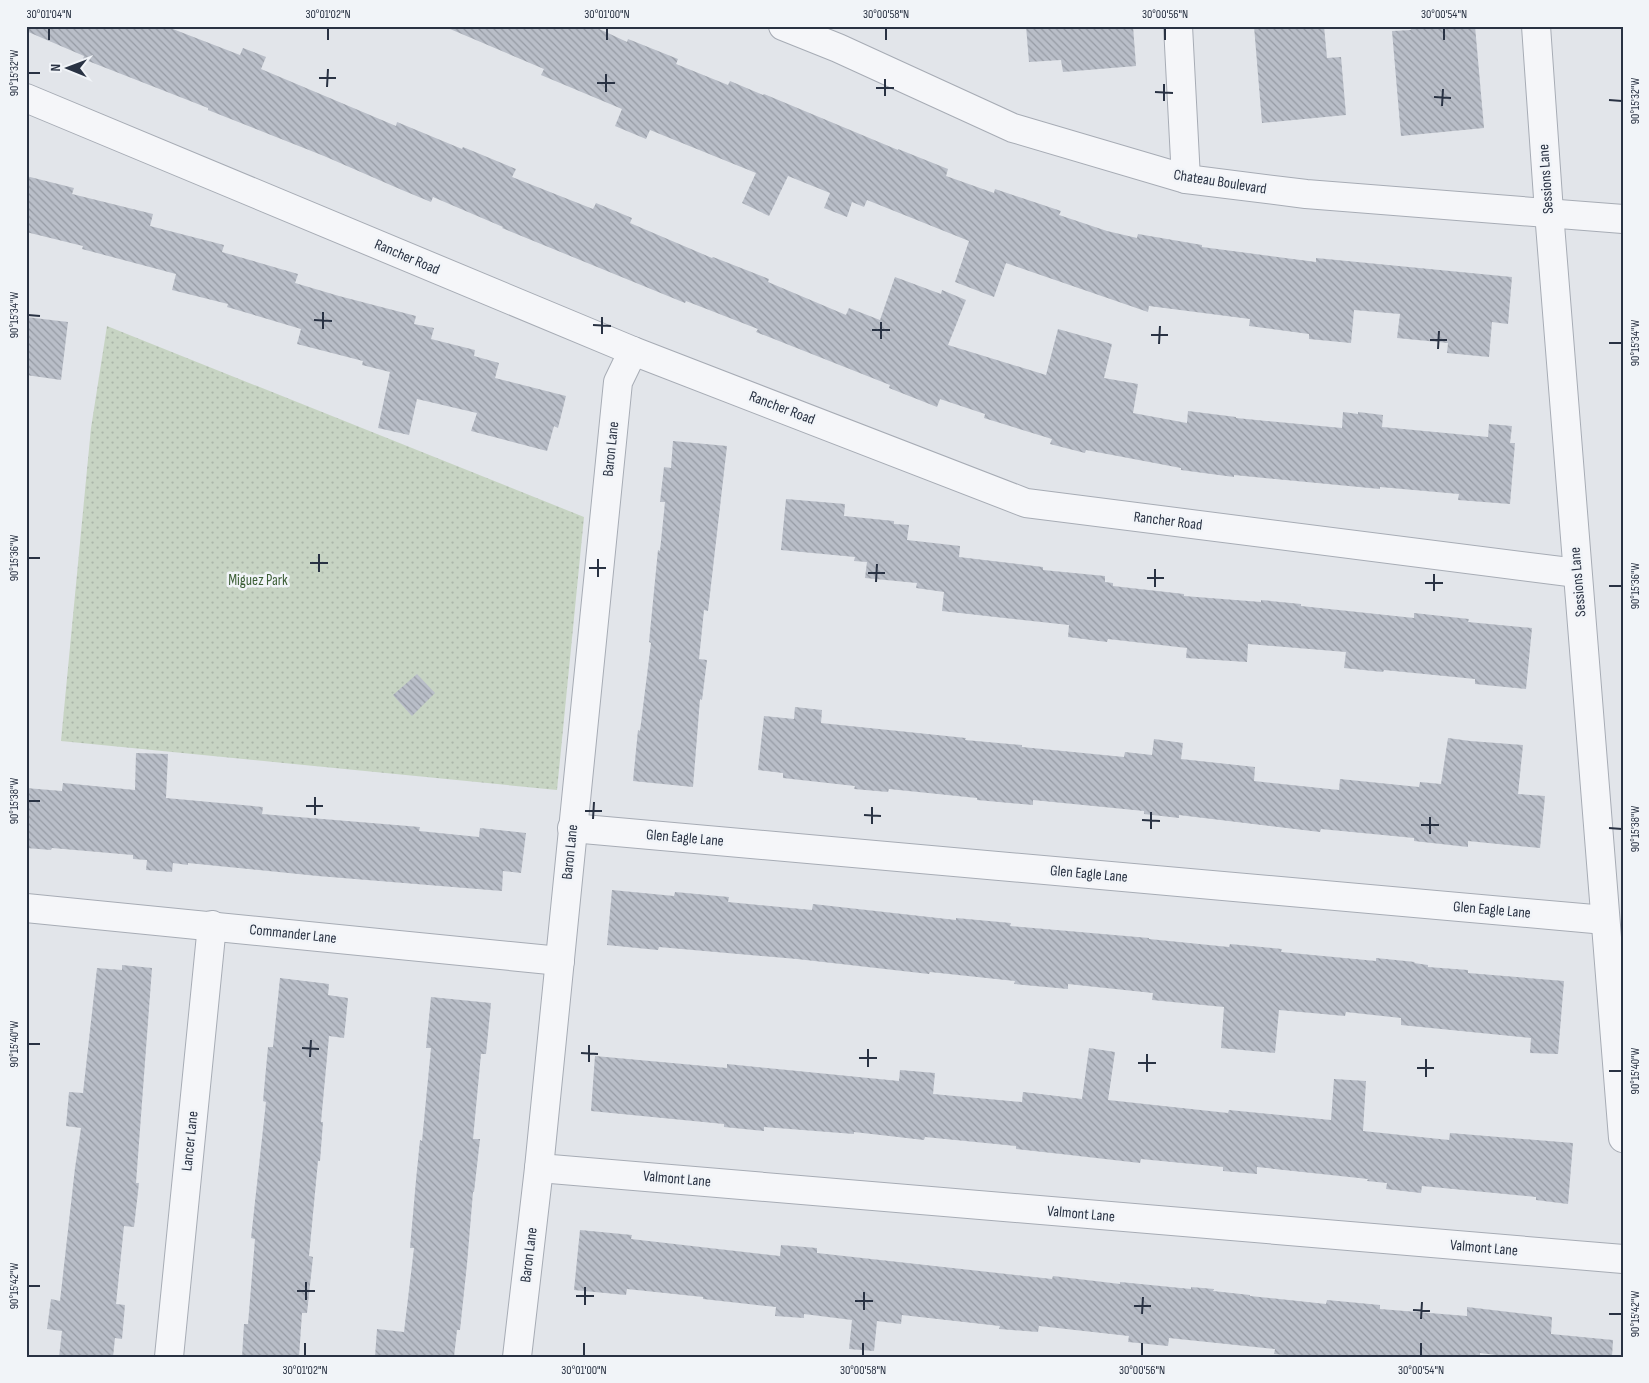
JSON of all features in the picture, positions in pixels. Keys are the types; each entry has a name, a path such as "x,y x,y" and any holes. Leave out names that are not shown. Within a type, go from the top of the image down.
{"street":[{"name":"Chateau Boulevard","path":"783,26 837,37 1013,128 1186,180 1306,194 1623,219"},
{"path":"1178,26 1186,180"},
{"name":"Sessions Lane","path":"1536,26 1548,212 1623,1138"},
{"name":"Rancher Road","path":"26,98 633,351 1026,503 1577,572"},
{"name":"Baron Lane","path":"517,1357 539,1168 618,382 633,351"},
{"name":"Glen Eagle Lane","path":"572,828 1605,920"},
{"name":"Commander Lane","path":"26,908 212,925 560,962"},
{"name":"Lancer Lane","path":"169,1357 212,925"},
{"name":"Valmont Lane","path":"539,1168 1623,1259"}],"green space":[{"name":"Miguez Park","path":"107,326 584,517 557,790 61,741 91,428"}],"building":[{"path":"26,26 165,26 240,55 243,48 266,57 261,69 396,126 397,122 516,169 512,177 593,209 596,203 632,218 630,223 712,258 769,279 768,282 846,315 849,308 880,320 895,277 941,294 942,290 966,300 948,345 1046,375 1058,329 1112,344 1104,378 1138,384 1133,413 1187,423 1188,411 1236,418 1342,428 1343,412 1358,414 1358,412 1383,415 1382,427 1488,437 1489,424 1512,426 1510,443 1515,443 1510,504 1458,500 1459,494 1380,487 1380,489 1234,475 1234,477 1181,470 1181,468 1086,450 1085,453 1050,444 1052,439 984,418 985,414 940,399 937,407 889,388 890,385 756,332 758,329 686,301 685,303 502,228 433,197 431,202 324,156 208,110 208,108 83,59 84,56 26,31"},
{"path":"443,26 593,26 627,42 628,39 678,59 676,64 728,85 730,81 948,169 946,176 994,193 995,189 1061,211 1059,215 1107,231 1137,238 1138,234 1202,245 1202,247 1316,262 1316,258 1512,277 1508,324 1492,322 1489,357 1447,353 1448,343 1397,338 1400,314 1354,310 1351,343 1309,339 1309,334 1249,326 1250,319 1149,306 1148,312 1006,263 994,297 955,282 969,241 867,200 864,207 852,202 847,217 824,208 830,193 788,176 769,216 742,203 756,173 650,130 646,139 615,126 622,109 541,75 544,69"},
{"path":"1026,26 1133,26 1136,66 1063,72 1061,60 1029,62"},
{"path":"1254,26 1324,26 1327,58 1341,57 1346,115 1262,123"},
{"path":"1410,26 1475,26 1484,128 1401,136 1392,31 1411,30"},
{"path":"26,176 74,188 72,194 153,214 150,226 224,245 222,252 298,274 295,283 416,316 414,324 434,328 431,339 475,350 474,356 499,363 495,378 566,396 558,428 554,426 547,451 471,431 477,413 417,399 409,435 378,428 390,372 362,365 363,361 297,344 301,329 227,307 228,304 172,290 176,274 82,249 83,246 26,232"},
{"path":"26,317 68,322 61,380 26,375"},
{"path":"673,441 727,446 708,611 704,610 699,659 707,660 702,700 700,699 693,787 633,781 638,730 640,731 651,643 649,642 658,550 660,551 665,502 660,502 664,467 671,468"},
{"path":"786,499 845,504 844,516 894,521 894,524 909,525 907,540 960,546 959,557 1043,567 1043,570 1105,576 1105,582 1113,583 1113,586 1184,594 1184,596 1261,602 1261,600 1414,618 1414,613 1469,619 1468,622 1532,628 1526,689 1475,684 1475,679 1344,668 1346,652 1248,644 1247,662 1186,658 1187,648 1108,639 1107,642 1068,637 1069,625 942,611 944,592 916,588 917,583 865,578 867,562 854,561 855,557 781,550"},
{"path":"417,674 435,693 412,716 393,695"},
{"path":"795,707 822,710 821,723 1124,757 1125,752 1152,755 1154,739 1183,743 1181,759 1255,767 1254,781 1339,790 1340,779 1419,787 1420,782 1441,784 1448,738 1523,745 1518,794 1545,796 1540,848 1468,841 1468,847 1414,841 1414,838 1321,829 1320,832 1179,815 1179,818 1144,814 1144,811 1033,800 1033,805 889,789 888,792 854,789 855,786 783,778 783,773 758,770 764,716 794,719"},
{"path":"136,753 168,754 166,798 263,807 262,814 420,827 419,831 479,837 480,828 526,833 521,873 503,871 502,891 188,863 188,865 173,863 172,872 146,870 147,860 133,859 133,855 52,848 51,850 26,848 26,788 62,791 63,783 135,790"},
{"path":"612,890 674,896 675,892 729,897 728,902 812,910 813,904 956,920 956,918 1011,923 1010,926 1229,947 1230,944 1282,949 1281,952 1376,961 1376,958 1415,962 1428,965 1428,967 1468,970 1468,973 1564,981 1558,1054 1530,1053 1531,1038 1401,1025 1401,1018 1346,1012 1345,1016 1279,1010 1275,1053 1221,1048 1224,1007 1152,1000 1153,993 1068,984 1068,989 1014,984 1015,981 930,972 929,974 797,959 659,947 658,950 607,945"},
{"path":"122,965 152,968 136,1183 139,1183 134,1227 124,1226 116,1304 125,1305 122,1339 115,1338 113,1357 59,1357 62,1331 47,1329 51,1299 60,1301 81,1128 66,1126 69,1092 83,1093 97,968 122,970"},
{"path":"280,978 329,984 328,995 348,998 344,1038 329,1036 321,1122 323,1122 320,1161 318,1161 309,1256 313,1257 307,1313 302,1313 299,1357 242,1357 244,1324 248,1324 255,1239 251,1238 266,1102 263,1101 268,1047 273,1047"},
{"path":"431,997 491,1003 486,1054 481,1054 473,1139 480,1139 460,1330 457,1330 454,1357 375,1357 377,1329 404,1332 414,1248 410,1248 416,1180 420,1140 422,1141 431,1048 426,1048"},
{"path":"1089,1048 1115,1052 1108,1100 1228,1113 1229,1110 1331,1120 1334,1079 1366,1081 1363,1131 1449,1140 1450,1133 1573,1143 1568,1204 1536,1200 1536,1197 1422,1186 1421,1193 1386,1189 1387,1183 1367,1181 1368,1179 1257,1167 1257,1174 1223,1171 1223,1167 1141,1159 1140,1163 1016,1149 1016,1146 925,1137 924,1140 854,1132 854,1134 764,1127 764,1131 724,1127 724,1124 591,1111 595,1056 727,1068 727,1064 899,1081 900,1070 935,1073 933,1094 1022,1102 1023,1092 1082,1099"},
{"path":"580,1230 632,1235 631,1239 780,1256 781,1245 817,1248 817,1253 1052,1279 1053,1276 1120,1284 1120,1282 1191,1289 1191,1287 1214,1289 1213,1291 1250,1296 1326,1304 1327,1300 1380,1305 1380,1309 1467,1316 1467,1307 1552,1317 1551,1334 1613,1340 1612,1357 1511,1357 1480,1353 1480,1357 1303,1357 1274,1354 1275,1349 1169,1338 1168,1346 1128,1342 1129,1336 1039,1326 1038,1332 999,1329 1000,1326 902,1315 901,1324 877,1321 874,1351 849,1349 852,1320 804,1314 804,1318 775,1316 776,1307 703,1299 703,1297 627,1289 626,1295 574,1290"}]}
